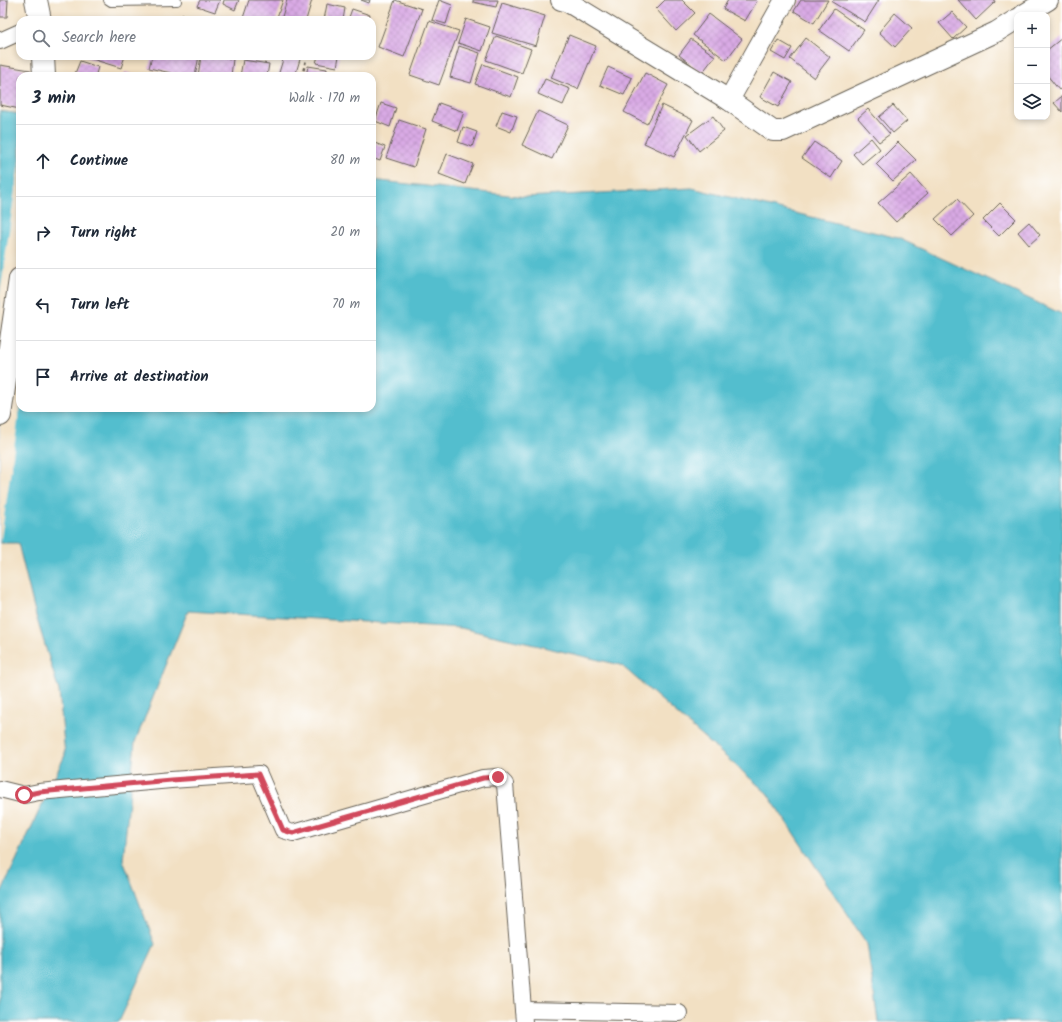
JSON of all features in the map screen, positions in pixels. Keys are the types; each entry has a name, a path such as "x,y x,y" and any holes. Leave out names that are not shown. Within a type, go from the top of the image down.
{"main road":[{"path":"36,0 39,16"},
{"path":"43,60 44,72"},
{"path":"0,415 16,306"}],"street":[{"path":"561,0 568,2 729,100 773,131 783,131 996,32 1014,21"},
{"path":"729,100 785,0"},
{"path":"1028,12 1048,0"},
{"path":"0,41 16,34"},
{"path":"0,789 24,795 39,792 171,780 258,774 283,830 293,833 483,778 498,777 505,784 523,1016 679,1013"}],"lane":[{"path":"108,0 111,2 177,1"}],"path":[{"path":"181,15 188,16"},
{"path":"303,72 306,60"}],"water":[{"path":"0,111 16,113 16,412 376,412 376,180 526,197 692,188 898,238 1062,314 1062,1022 878,1022 867,944 767,793 621,665 461,628 188,611 135,742 123,860 155,944 119,1022 0,1022 0,895 65,755 59,691 36,616 18,543 0,543"}],"pier":[{"path":"16,184 16,412 19,412 0,545 0,294"}],"building":[{"path":"0,0 8,0 7,17 0,17"},
{"path":"200,0 220,0 215,12 197,6"},
{"path":"224,0 239,0 235,10 223,4"},
{"path":"249,0 283,0 277,16 244,16"},
{"path":"287,0 312,0 307,16 282,16"},
{"path":"361,0 370,0 369,3"},
{"path":"395,0 422,9 404,57 378,47"},
{"path":"439,0 452,5 446,24 432,20"},
{"path":"473,0 498,0 496,7 473,2"},
{"path":"665,0 682,0 695,13 676,31 656,9"},
{"path":"728,0 757,1 745,21 723,9"},
{"path":"801,0 828,0 814,23 794,11"},
{"path":"833,0 879,0 865,22 832,2"},
{"path":"958,0 994,0 995,2 976,20"},
{"path":"502,3 545,16 536,46 492,33"},
{"path":"327,4 345,8 344,16 325,16"},
{"path":"352,9 370,15 370,16 349,16"},
{"path":"834,9 864,30 849,51 819,30"},
{"path":"952,12 966,27 953,39 939,23"},
{"path":"895,13 912,28 895,47 879,32"},
{"path":"709,14 742,39 726,60 693,35"},
{"path":"466,19 490,27 482,51 458,43"},
{"path":"429,21 459,31 439,85 410,75"},
{"path":"569,35 596,46 578,89 551,78"},
{"path":"496,36 531,49 522,73 486,60"},
{"path":"806,38 830,57 814,78 790,59"},
{"path":"1062,38 1062,88 1059,90 1050,79 1050,48"},
{"path":"691,39 715,56 702,73 679,55"},
{"path":"778,40 792,48 785,60 771,52"},
{"path":"459,46 480,53 471,83 450,77"},
{"path":"95,60 124,60 121,68"},
{"path":"151,60 198,60 196,72 166,72 149,68"},
{"path":"200,60 233,60 231,72 199,72"},
{"path":"243,60 269,64 268,72 241,72"},
{"path":"283,60 300,60 296,72 279,72"},
{"path":"317,60 338,60 337,67 316,63"},
{"path":"80,61 98,67 97,72 76,72"},
{"path":"483,64 518,77 511,97 475,84"},
{"path":"0,65 30,70 30,72 16,72 16,108 0,105"},
{"path":"308,66 327,69 327,72 307,72"},
{"path":"608,67 632,78 624,95 600,85"},
{"path":"774,72 792,82 778,107 760,97"},
{"path":"645,73 668,85 647,124 624,112"},
{"path":"545,79 570,89 563,105 538,94"},
{"path":"1062,96 1062,112 1054,103"},
{"path":"381,103 396,108 390,127 376,121"},
{"path":"439,103 464,112 457,131 432,121"},
{"path":"662,105 693,120 674,157 644,143"},
{"path":"893,105 907,121 893,133 879,117"},
{"path":"868,109 890,134 879,142 858,118"},
{"path":"502,111 517,116 511,132 496,126"},
{"path":"538,111 568,125 552,159 522,145"},
{"path":"713,116 724,131 699,151 687,135"},
{"path":"399,120 426,129 414,167 386,158"},
{"path":"463,127 477,132 472,147 458,142"},
{"path":"871,138 880,149 862,164 853,154"},
{"path":"814,142 842,161 831,178 802,158"},
{"path":"898,142 916,160 893,181 876,164"},
{"path":"376,144 385,147 380,161 376,160"},
{"path":"447,154 473,164 465,184 439,174"},
{"path":"911,174 928,193 896,222 878,203"},
{"path":"957,199 973,216 952,236 935,219"},
{"path":"1000,203 1016,219 999,236 983,220"},
{"path":"1029,222 1040,235 1029,245 1018,232"}],"route":[{"path":"24,795 39,792 171,780 258,774 283,830 293,833 483,778 498,777"}]}
